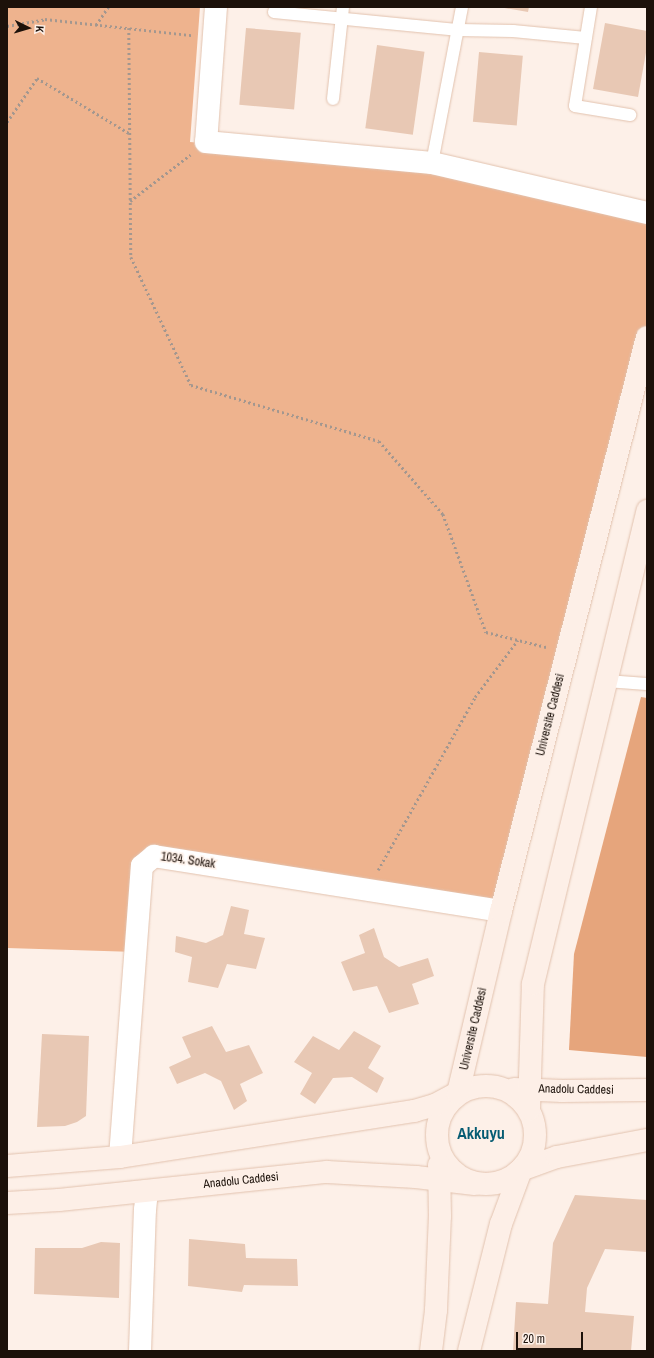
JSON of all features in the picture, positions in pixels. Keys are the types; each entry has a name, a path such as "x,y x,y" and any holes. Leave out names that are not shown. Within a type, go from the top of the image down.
{"street":[{"path":"216,7 206,142 432,163 647,213"},
{"name":"Universite Caddesi","path":"458,1094 501,912 647,337"},
{"path":"469,1351 501,1224 521,1170 531,1157 535,1141 535,1124 529,1099 533,984 647,511"},
{"name":"1034. Sokak","path":"120,1157 142,866 154,856 501,912"},
{"path":"7,1166 120,1157 414,1111 435,1105 473,1087 489,1085 504,1088 518,1097 529,1099"},
{"name":"Anadolu Caddesi","path":"529,1099 562,1091 647,1090"},
{"path":"431,1351 436,1310 440,1216 439,1152 436,1135 439,1119 446,1105 458,1094"},
{"path":"439,1152 447,1166 459,1177 475,1184 492,1184 502,1181 521,1170 557,1157 647,1140"},
{"name":"Anadolu Caddesi","path":"7,1203 59,1200 327,1172 475,1184"},
{"path":"140,1351 147,1191"}],"lane":[{"path":"333,99 343,7"},
{"path":"432,163 459,30 462,7"},
{"path":"591,7 575,106 630,115"},
{"path":"274,12 342,20 459,30 513,31 586,38"},
{"path":"606,680 647,684"}],"path":[{"path":"96,25 108,7"},
{"path":"7,26 45,20 214,37"},
{"path":"128,28 131,257 191,385 379,441 443,514 486,632 567,653"},
{"path":"7,122 37,78 129,133"},
{"path":"130,201 206,142"},
{"path":"368,890 475,697 518,640"}],"shaded area":[{"path":"7,7 200,7 190,142 432,163 647,213 647,337 501,911 154,856 136,952 7,948"},
{"path":"641,697 647,698 647,1057 569,1050 574,954"}],"building":[{"path":"499,7 529,7 528,12"},
{"path":"605,23 647,31 647,47 638,97 593,89"},
{"path":"246,28 301,33 294,110 239,105"},
{"path":"377,45 425,52 413,135 365,128"},
{"path":"479,52 523,56 517,126 473,122"},
{"path":"231,906 249,910 244,934 265,938 256,969 227,964 218,988 188,982 192,957 175,952 176,936 206,943 223,935"},
{"path":"374,928 384,957 399,967 428,958 434,976 412,984 419,1004 389,1013 377,986 353,991 341,962 365,953 359,935"},
{"path":"212,1026 226,1052 249,1045 263,1073 240,1084 247,1101 234,1110 221,1081 205,1073 177,1084 169,1067 191,1057 182,1037"},
{"path":"354,1031 381,1046 368,1068 384,1078 377,1093 352,1077 333,1078 315,1104 300,1094 312,1073 294,1062 313,1036 339,1050"},
{"path":"42,1034 89,1036 86,1116 77,1122 65,1126 37,1127"},
{"path":"575,1195 647,1200 647,1252 605,1249 587,1288 585,1312 634,1316 631,1351 513,1351 516,1302 548,1304 553,1243"},
{"path":"189,1239 245,1244 246,1258 297,1259 298,1286 244,1285 242,1292 188,1286"},
{"path":"101,1242 120,1243 119,1298 34,1294 35,1248 82,1248"}],"district":[{"name":"Akkuyu","path":"481,1133"}]}
